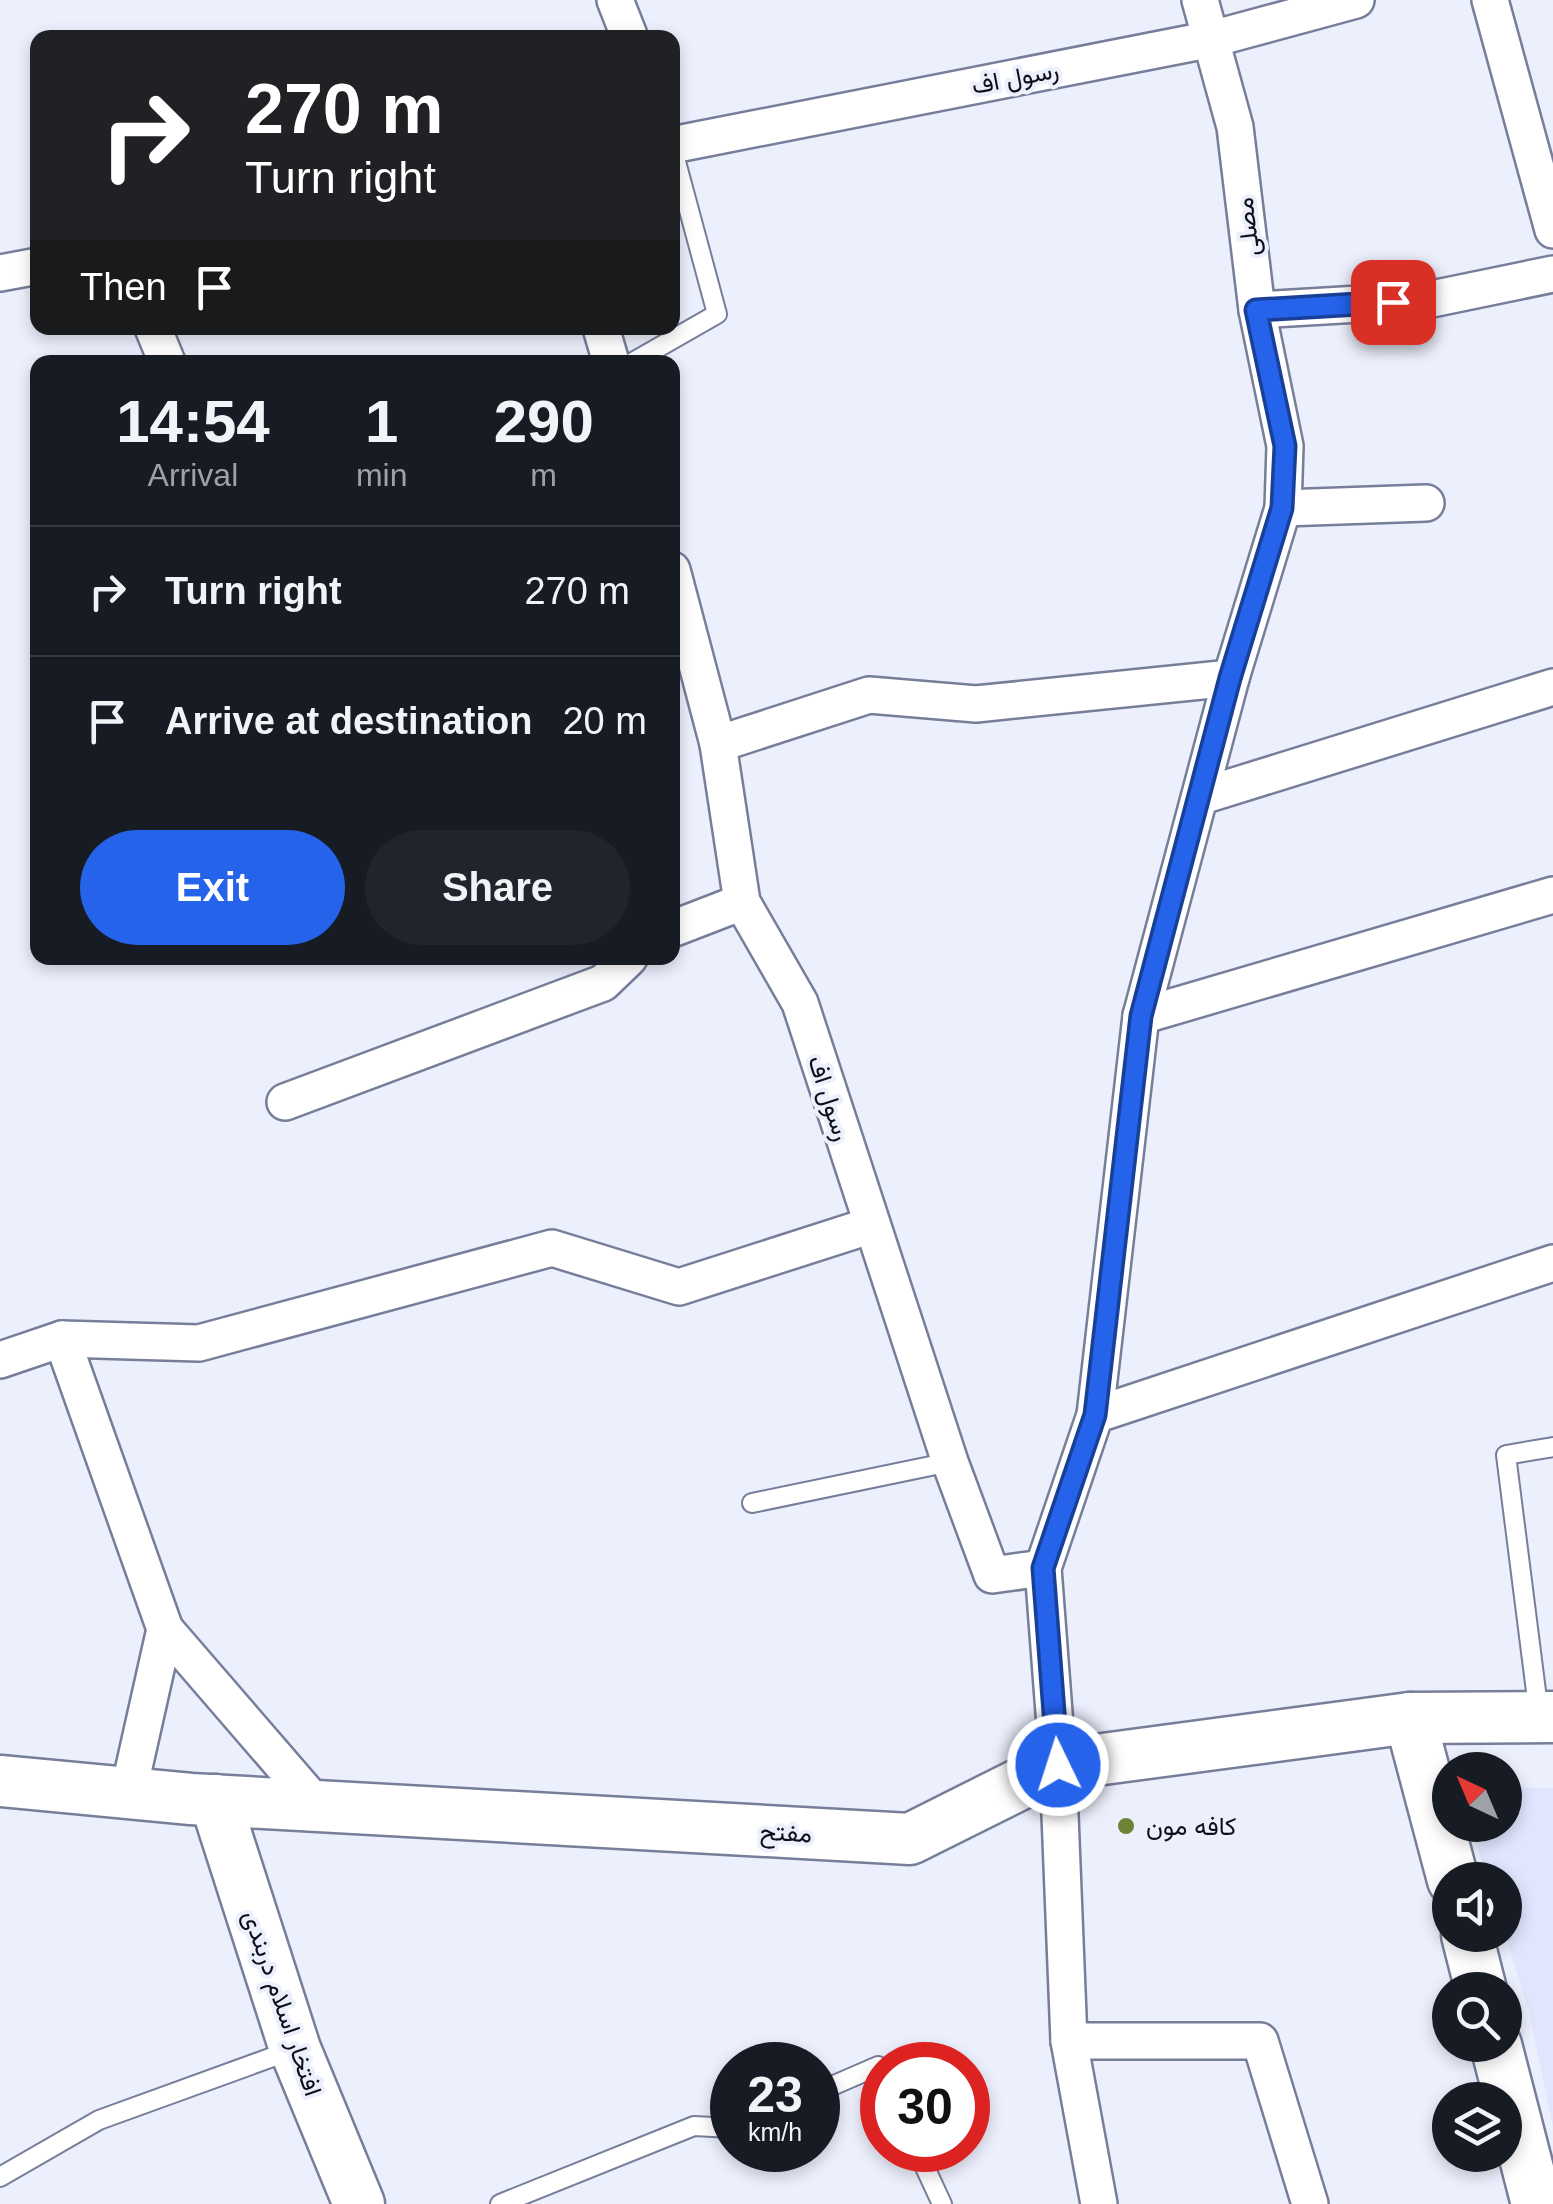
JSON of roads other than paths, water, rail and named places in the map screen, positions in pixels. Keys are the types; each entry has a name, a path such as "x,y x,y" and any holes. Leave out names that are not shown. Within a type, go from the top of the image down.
{"main road":[{"name":"مفتح","path":"0,1781 215,1800 910,1839 1058,1765 1410,1718 1546,1716"},
{"path":"1410,1718 1448,1862"},
{"name":"افتخار اسلام دربندی","path":"215,1800 295,2049 359,2204"},
{"path":"1500,2062 1537,2204"}],"street":[{"path":"615,0 627,30"},
{"name":"مصلی","path":"1099,2204 1070,2040 1058,1765 1043,1568 1095,1415 1141,1016 1230,678 1282,508 1285,446 1256,310 1235,128 1200,0"},
{"name":"رسول اف","path":"680,144 1212,38 1356,0"},
{"path":"1490,0 1553,230"},
{"path":"0,273 30,267"},
{"path":"1256,310 1427,300 1553,274"},
{"path":"1282,508 1426,503"},
{"name":"رسول اف","path":"680,600 718,744 742,902 800,1003 950,1462 992,1575 1043,1568"},
{"path":"718,744 869,696 976,704 1230,678"},
{"path":"1202,796 1553,687"},
{"path":"1141,1016 1553,896"},
{"path":"680,926 742,902"},
{"path":"285,1102 603,982 621,965"},
{"path":"0,1360 62,1339 199,1342 552,1248 678,1287 872,1225"},
{"path":"1095,1415 1553,1263"},
{"path":"62,1339 165,1629 317,1805"},
{"path":"128,1794 165,1629"},
{"path":"1070,2040 1260,2040 1310,2204"}],"lane":[{"path":"680,177 716,314 680,335"},
{"path":"645,355 680,335"},
{"path":"1546,1716 1506,1455 1553,1447"},
{"path":"752,1503 950,1462"},
{"path":"0,2177 99,2120 295,2049"},
{"path":"500,2204 694,2126 710,2127"},
{"path":"927,2172 942,2204"}],"place":[{"name":"کافه مون","path":"1126,1826"}]}
